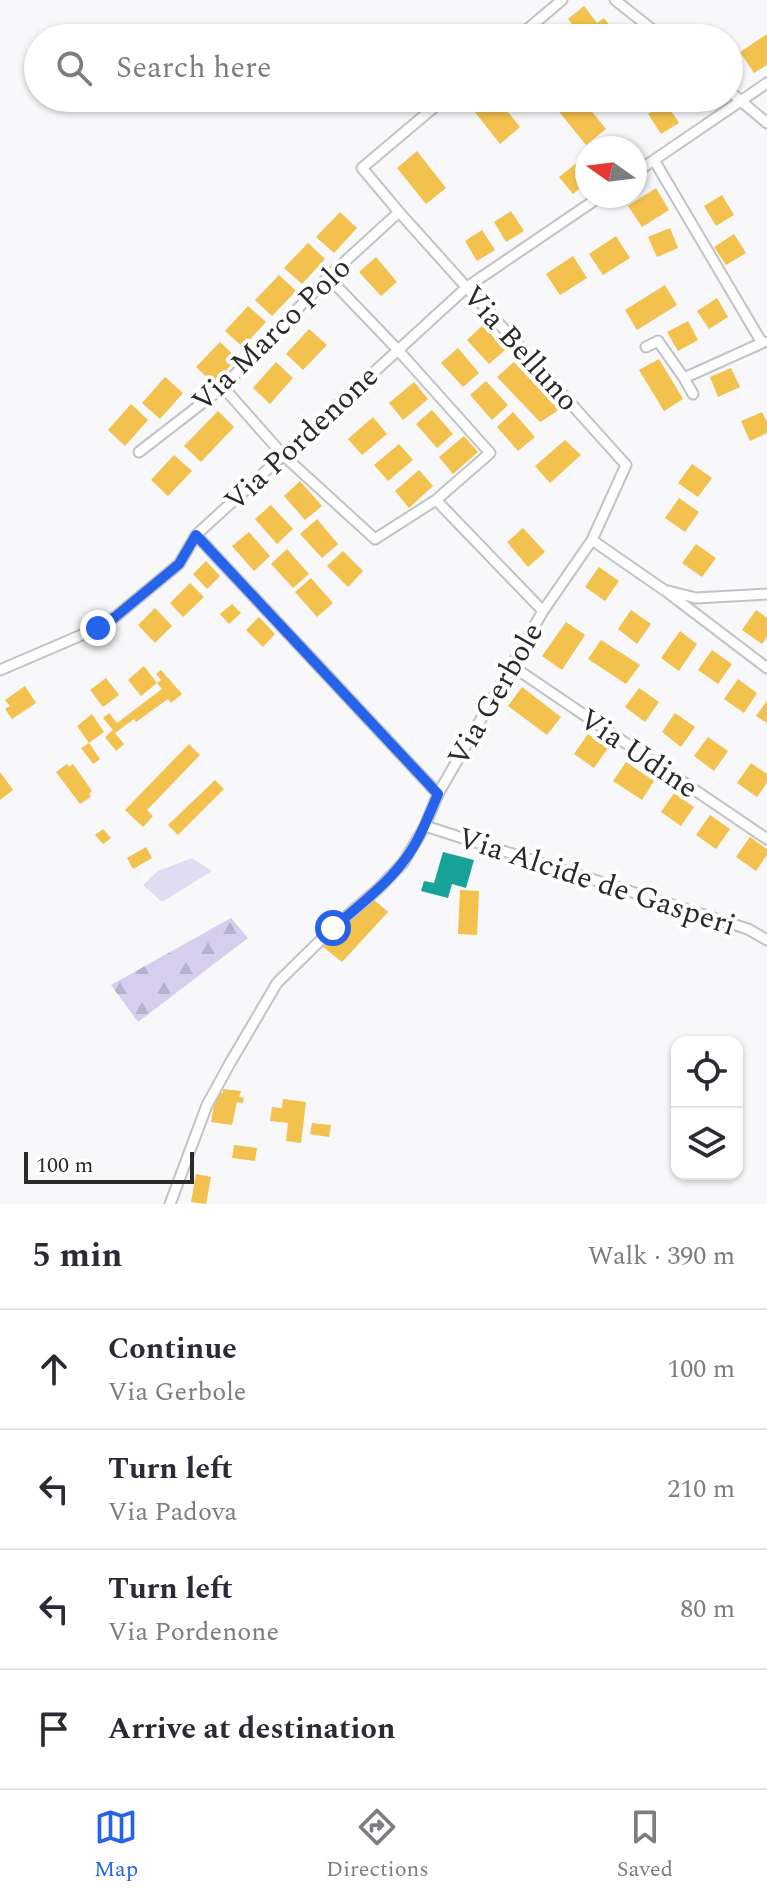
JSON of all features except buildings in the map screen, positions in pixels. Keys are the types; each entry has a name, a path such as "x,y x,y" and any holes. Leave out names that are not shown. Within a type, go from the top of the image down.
{"street":[{"path":"534,24 562,0"},
{"path":"615,0 645,24"},
{"path":"743,98 767,83"},
{"path":"743,103 767,123"},
{"name":"Via Belluno","path":"428,112 362,168 626,465 592,540"},
{"path":"647,165 723,112"},
{"path":"654,160 764,341 684,378"},
{"name":"Via Pordenone","path":"0,670 98,628 115,617 179,564 196,535 467,287 583,208"},
{"name":"Via Marco Polo","path":"139,452 223,387 328,277 399,212"},
{"path":"223,387 283,455 375,539 436,500 490,453 328,277"},
{"path":"646,347 658,341 693,394"},
{"path":"436,500 543,611"},
{"path":"196,535 438,794"},
{"path":"592,540 767,668"},
{"name":"Via Gerbole","path":"170,1204 207,1105 277,983 403,863 425,826 438,794 543,611 592,540"},
{"path":"664,590 696,598 767,594"},
{"name":"Via Udine","path":"512,666 767,839"},
{"name":"Via Alcide de Gasperi","path":"425,826 748,929 767,940"}],"shaded area":[{"path":"192,858 212,871 162,902 143,885 158,871"}],"green space":[{"path":"231,918 248,938 138,1022 111,985"}],"route":[{"path":"98,628 179,564 196,535 438,794 425,826 403,863 333,928"}]}
